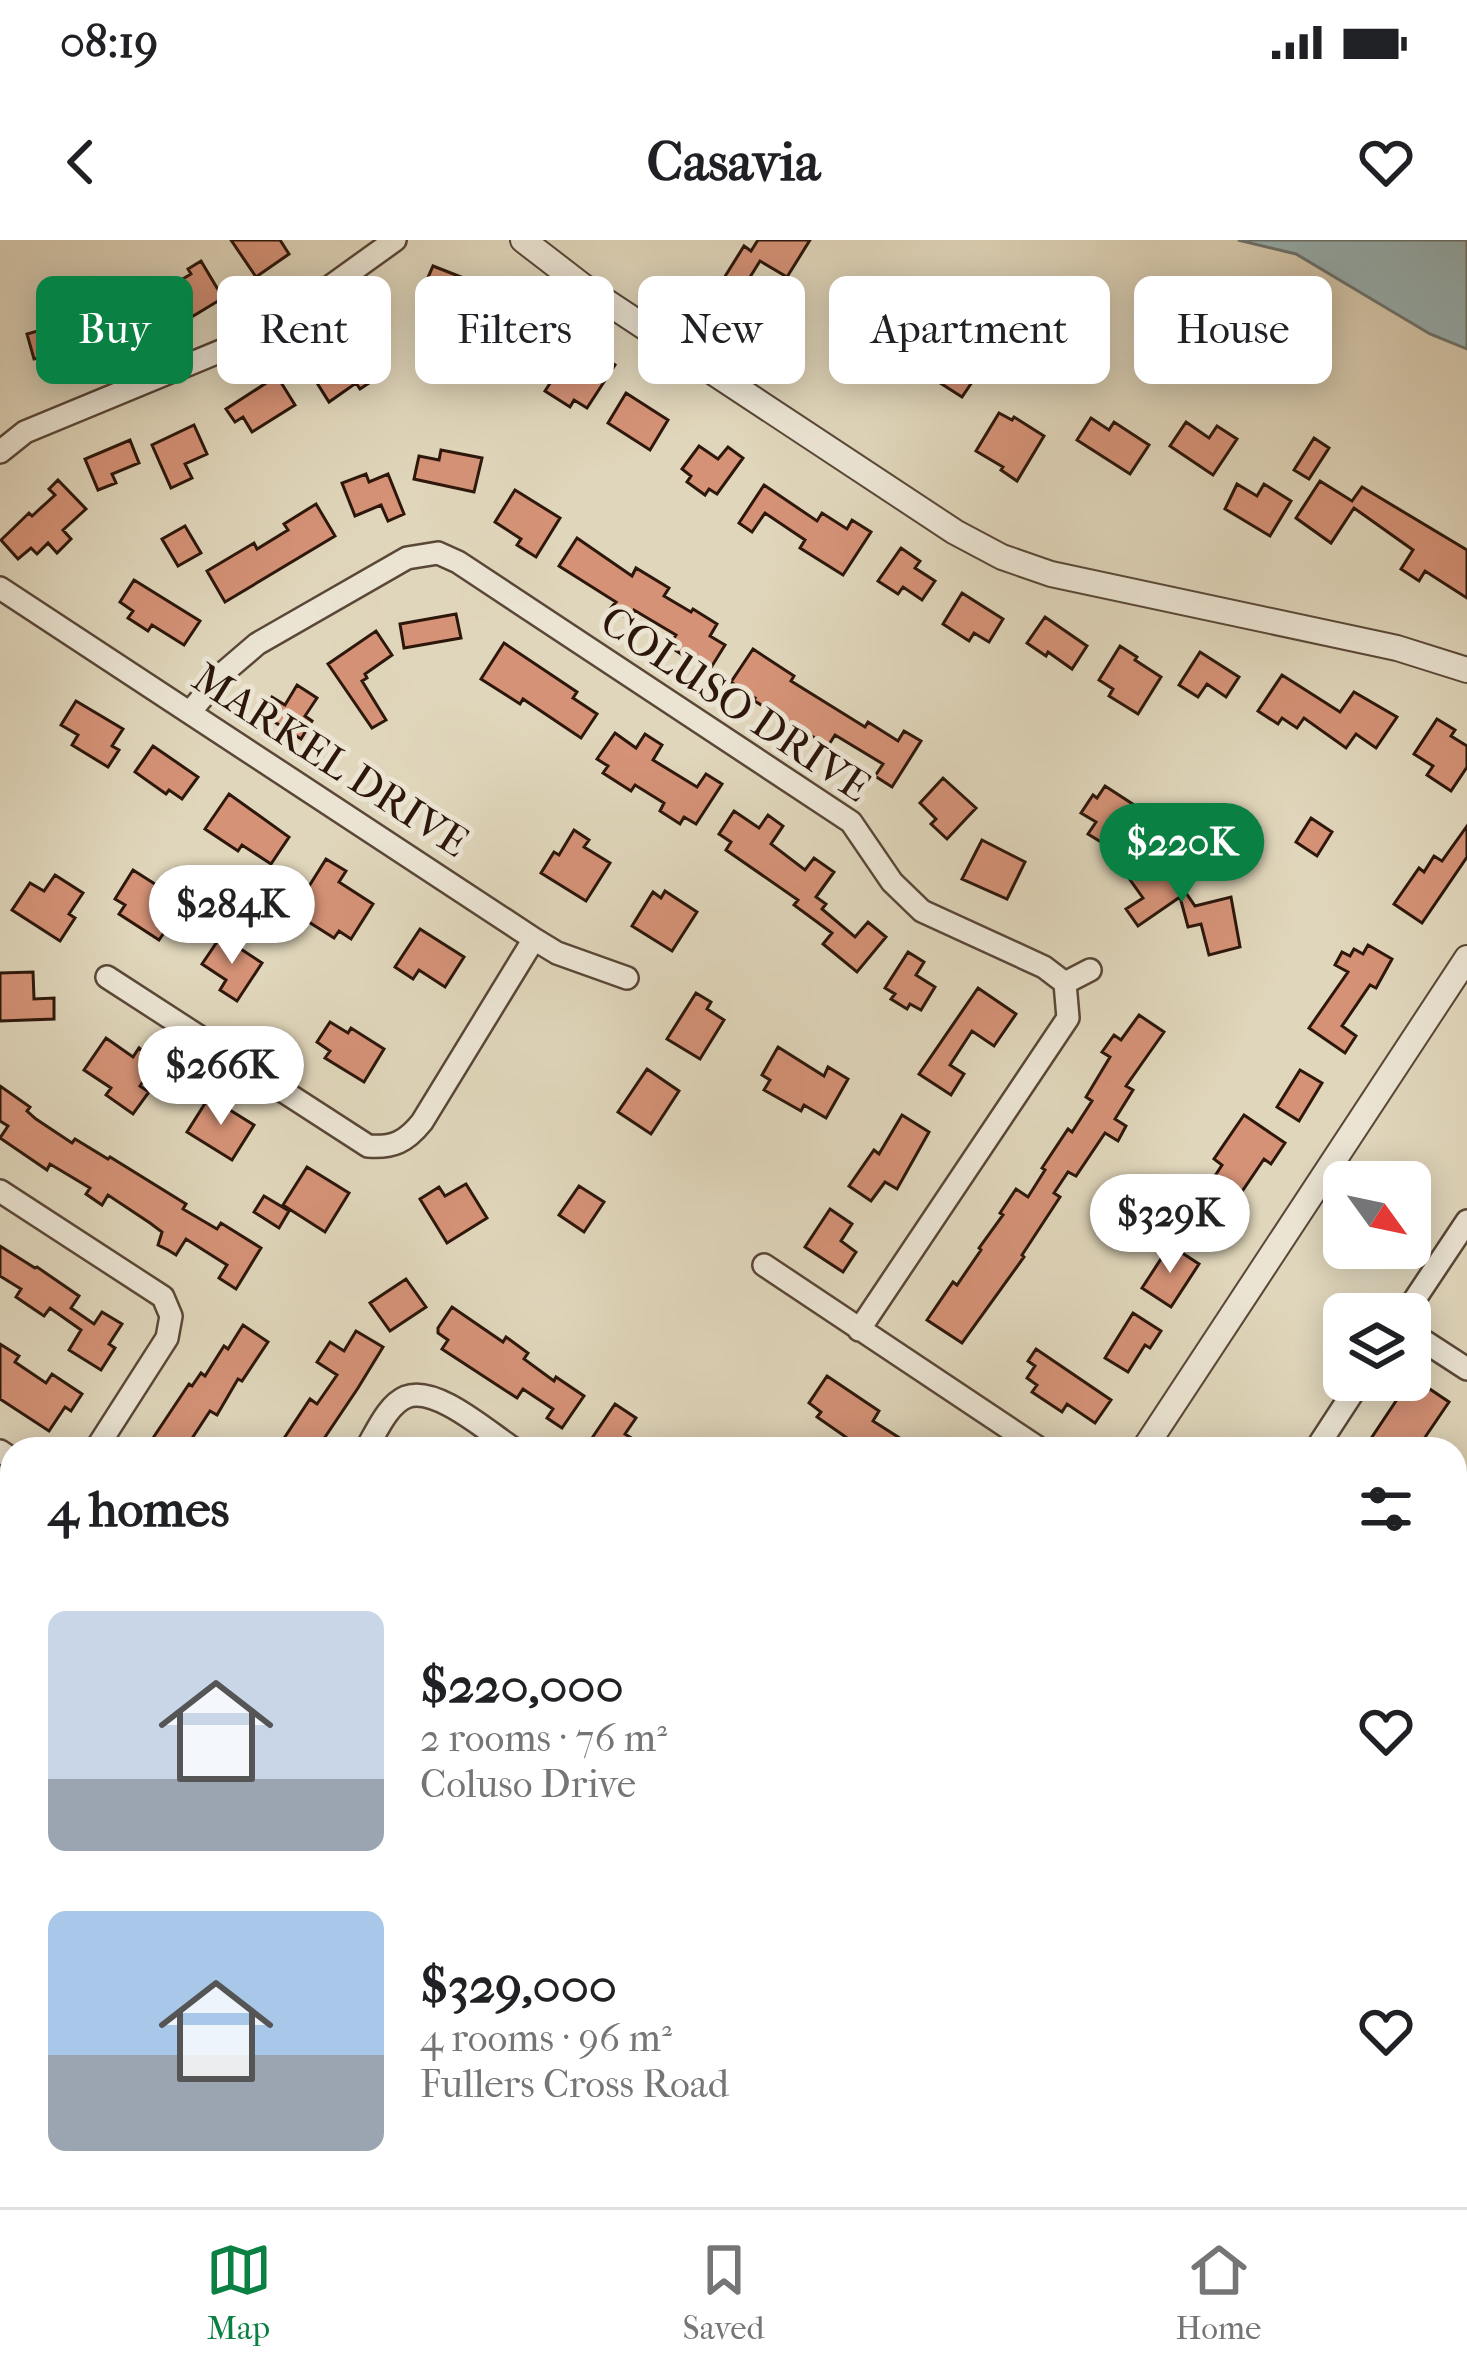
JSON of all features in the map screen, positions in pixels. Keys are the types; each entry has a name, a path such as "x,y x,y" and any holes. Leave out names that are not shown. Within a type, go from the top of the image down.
{"street":[{"path":"0,452 26,432 267,332 395,240"},
{"path":"523,240 706,369 955,532 1002,557 1051,574 1397,649 1467,670"},
{"name":"COLUSO DRIVE","path":"190,712 256,644 407,558 437,553 458,562 851,822 892,882 922,911 1044,967 1065,983"},
{"name":"MARKEL DRIVE","path":"0,588 534,939 627,978"},
{"path":"106,977 368,1147 391,1148 411,1136 422,1122 534,939"},
{"path":"1152,1437 1467,958"},
{"path":"859,1330 1069,1018 1065,983 1090,970"},
{"path":"0,1191 163,1297 171,1316 167,1338 104,1437"},
{"path":"1419,1293 1467,1221"},
{"path":"764,1265 1022,1437"},
{"path":"1431,1346 1467,1369"},
{"path":"374,1437 392,1409 406,1397 421,1395 436,1397 496,1437"},
{"path":"1324,1437 1347,1401"}],"water":[{"path":"1238,240 1467,240 1467,349 1430,334 1296,254"}],"building":[{"path":"231,240 280,240 289,254 255,276"},
{"path":"758,240 810,240 788,276 760,261 751,276 725,276 744,246 751,251"},
{"path":"201,261 217,288 217,302 193,316 193,276 188,276 188,269"},
{"path":"433,266 459,276 429,276"},
{"path":"36,331 36,358 34,359 27,334"},
{"path":"265,384 282,384 295,405 252,432 243,417 235,422 226,409"},
{"path":"318,384 355,384 329,402"},
{"path":"550,384 603,384 587,408 574,400 570,407 545,391"},
{"path":"942,384 971,384 962,397"},
{"path":"626,393 668,420 650,450 608,423"},
{"path":"999,413 1044,436 1017,481 976,451"},
{"path":"1091,418 1109,430 1114,422 1149,445 1130,474 1077,440"},
{"path":"1186,422 1209,438 1217,426 1237,439 1213,475 1170,446"},
{"path":"194,425 207,454 185,464 192,478 171,488 152,445"},
{"path":"1314,438 1329,448 1309,479 1294,470"},
{"path":"130,440 139,463 112,474 116,483 98,490 85,459"},
{"path":"699,446 718,459 728,447 743,458 717,494 709,489 705,495 687,482 691,476 682,469"},
{"path":"441,450 482,458 474,492 414,479 419,456 439,460"},
{"path":"366,474 369,482 388,474 404,514 388,521 381,505 355,516 342,483"},
{"path":"58,480 86,509 63,530 71,539 57,553 48,543 37,554 31,548 18,559 1,540 55,495 49,489"},
{"path":"1320,481 1352,501 1362,487 1467,550 1467,598 1425,571 1419,581 1401,569 1413,550 1354,508 1331,543 1296,518"},
{"path":"1237,484 1257,496 1264,484 1291,501 1270,536 1225,509"},
{"path":"764,485 817,521 822,513 847,529 852,520 871,532 843,575 800,548 805,540 765,513 752,532 739,523"},
{"path":"515,490 560,518 536,557 517,545 521,539 495,522"},
{"path":"316,504 335,536 225,602 207,571 254,543 257,549 288,530 284,524"},
{"path":"185,526 201,553 178,566 162,539"},
{"path":"577,538 632,576 636,568 669,588 664,596 717,624 710,636 725,645 712,666 694,654 690,660 669,646 676,635 634,610 629,619 611,608 616,602 559,566"},
{"path":"901,548 920,561 915,568 935,581 922,600 903,587 898,594 878,581"},
{"path":"134,580 200,621 184,645 152,625 148,631 128,618 133,611 120,602"},
{"path":"962,593 1003,619 989,642 974,633 969,641 943,624"},
{"path":"456,614 461,638 404,648 400,624"},
{"path":"1045,617 1087,646 1072,669 1027,643"},
{"path":"376,631 392,655 362,681 386,720 372,728 328,664"},
{"path":"504,643 577,692 573,698 597,714 581,738 523,699 520,704 481,679"},
{"path":"1120,646 1161,677 1138,714 1109,696 1113,689 1099,680"},
{"path":"753,649 794,676 791,681 865,727 868,722 898,741 904,731 921,741 892,787 875,776 883,764 835,735 828,746 731,682"},
{"path":"1200,652 1239,677 1226,697 1207,684 1198,697 1179,685"},
{"path":"1282,675 1340,712 1354,692 1397,717 1376,748 1356,734 1346,748 1304,718 1297,728 1282,718 1278,724 1258,711"},
{"path":"297,685 317,698 305,716 312,721 301,739 262,714 272,697 285,705"},
{"path":"76,701 123,729 112,746 119,750 108,767 72,745 78,735 61,725"},
{"path":"1437,719 1455,730 1451,736 1467,746 1467,767 1451,791 1427,775 1433,766 1414,754"},
{"path":"615,733 636,748 645,734 662,745 653,760 697,787 706,774 722,784 696,824 684,817 680,824 660,811 664,803 635,785 631,791 603,773 608,766 597,759"},
{"path":"153,746 198,777 182,799 169,790 166,794 135,772"},
{"path":"943,778 976,808 947,839 931,824 936,819 920,803"},
{"path":"1105,786 1145,812 1119,853 1088,834 1096,822 1081,813"},
{"path":"229,794 289,837 271,864 242,845 238,851 205,829"},
{"path":"734,811 759,828 768,815 783,826 771,844 805,870 814,858 834,872 816,897 826,904 822,909 855,937 868,922 886,937 857,972 823,944 832,933 794,905 798,900 726,850 731,842 719,834"},
{"path":"1311,818 1332,832 1317,856 1296,842"},
{"path":"1467,826 1467,857 1422,923 1394,904 1419,868 1424,872 1434,856 1442,861"},
{"path":"574,830 589,840 584,847 610,863 586,901 541,873"},
{"path":"982,840 1025,862 1007,899 962,879"},
{"path":"1158,852 1195,906 1231,897 1240,947 1209,955 1201,924 1188,927 1180,897 1138,926 1126,909 1143,898 1126,874"},
{"path":"326,859 346,871 339,882 373,904 351,939 339,931 334,938 293,912"},
{"path":"133,870 200,907 182,935 168,927 159,940 119,914 125,905 115,899"},
{"path":"55,875 83,893 60,941 12,910 30,883 44,891"},
{"path":"665,891 697,912 672,951 632,926 653,892 661,898"},
{"path":"420,929 464,957 445,987 419,970 413,979 395,967"},
{"path":"221,936 262,963 237,1001 220,990 226,980 202,964"},
{"path":"1368,945 1392,959 1376,988 1370,985 1342,1026 1356,1036 1345,1053 1309,1028 1348,972 1335,965 1342,952 1350,956 1354,949 1363,954"},
{"path":"908,952 924,962 916,975 935,987 921,1010 910,1004 907,1009 891,999 895,994 885,988"},
{"path":"33,972 34,999 54,998 54,1019 0,1021 0,973"},
{"path":"978,988 1016,1014 994,1046 972,1031 950,1065 964,1074 951,1095 919,1074"},
{"path":"696,993 711,1002 707,1009 724,1020 700,1059 667,1039"},
{"path":"1139,1015 1164,1032 1126,1086 1133,1090 1115,1119 1126,1126 1118,1141 1105,1133 1076,1176 1068,1172 1054,1193 1060,1197 1024,1257 962,1343 927,1320 981,1250 1016,1189 1028,1197 1068,1129 1072,1132 1092,1101 1086,1097 1110,1057 1102,1052 1114,1035 1121,1040"},
{"path":"330,1022 348,1033 351,1028 384,1049 364,1082 325,1058 330,1051 317,1042"},
{"path":"106,1038 133,1057 139,1048 157,1061 140,1086 149,1092 133,1114 106,1095 111,1088 84,1070"},
{"path":"778,1047 824,1076 828,1067 848,1079 826,1118 804,1105 801,1111 764,1090 770,1080 762,1075"},
{"path":"647,1069 679,1091 651,1134 618,1112"},
{"path":"1300,1070 1322,1083 1299,1121 1277,1107"},
{"path":"0,1086 72,1143 75,1139 110,1157 186,1204 183,1209 217,1229 221,1223 261,1248 236,1289 219,1278 227,1265 186,1239 176,1255 158,1245 162,1232 150,1223 108,1195 102,1205 86,1194 90,1188 50,1164 47,1170 0,1138 8,1126 0,1121"},
{"path":"209,1097 254,1125 232,1160 187,1132"},
{"path":"902,1115 929,1132 897,1189 885,1182 871,1201 849,1186 874,1150 879,1154"},
{"path":"1244,1115 1285,1143 1271,1164 1264,1159 1237,1199 1244,1204 1212,1240 1185,1222 1222,1165 1214,1159"},
{"path":"307,1167 349,1193 325,1232 283,1205"},
{"path":"466,1184 487,1218 447,1243 420,1199 439,1187 445,1196"},
{"path":"579,1186 604,1202 584,1232 559,1215"},
{"path":"264,1196 289,1211 279,1228 254,1212"},
{"path":"830,1209 852,1224 841,1241 856,1252 843,1272 805,1247"},
{"path":"1170,1245 1199,1264 1171,1307 1142,1288"},
{"path":"0,1246 79,1296 71,1308 94,1324 102,1312 122,1324 101,1370 69,1350 81,1330 50,1308 44,1316 16,1297 21,1289 0,1276"},
{"path":"406,1279 426,1307 390,1331 370,1303"},
{"path":"452,1307 503,1342 506,1337 528,1353 524,1359 584,1396 562,1428 547,1418 553,1409 523,1389 517,1398 442,1349 448,1340 438,1328"},
{"path":"1133,1313 1161,1331 1150,1348 1145,1345 1128,1372 1105,1358"},
{"path":"243,1325 268,1342 217,1415 210,1411 193,1437 154,1437 189,1384 201,1373 205,1376 224,1346 228,1349"},
{"path":"356,1331 383,1347 325,1437 285,1437 310,1399 317,1404 337,1375 317,1362 330,1342 344,1351"},
{"path":"0,1344 19,1356 15,1362 46,1383 52,1374 82,1394 71,1411 65,1407 49,1431 0,1399"},
{"path":"1036,1349 1111,1400 1095,1423 1067,1404 1062,1412 1032,1392 1037,1385 1027,1378 1035,1366 1028,1361"},
{"path":"827,1376 879,1411 873,1421 898,1437 846,1437 817,1417 821,1412 809,1403"},
{"path":"1431,1390 1449,1402 1425,1437 1372,1437 1396,1401 1431,1401"},
{"path":"615,1404 636,1418 625,1434 630,1437 593,1437"}]}
